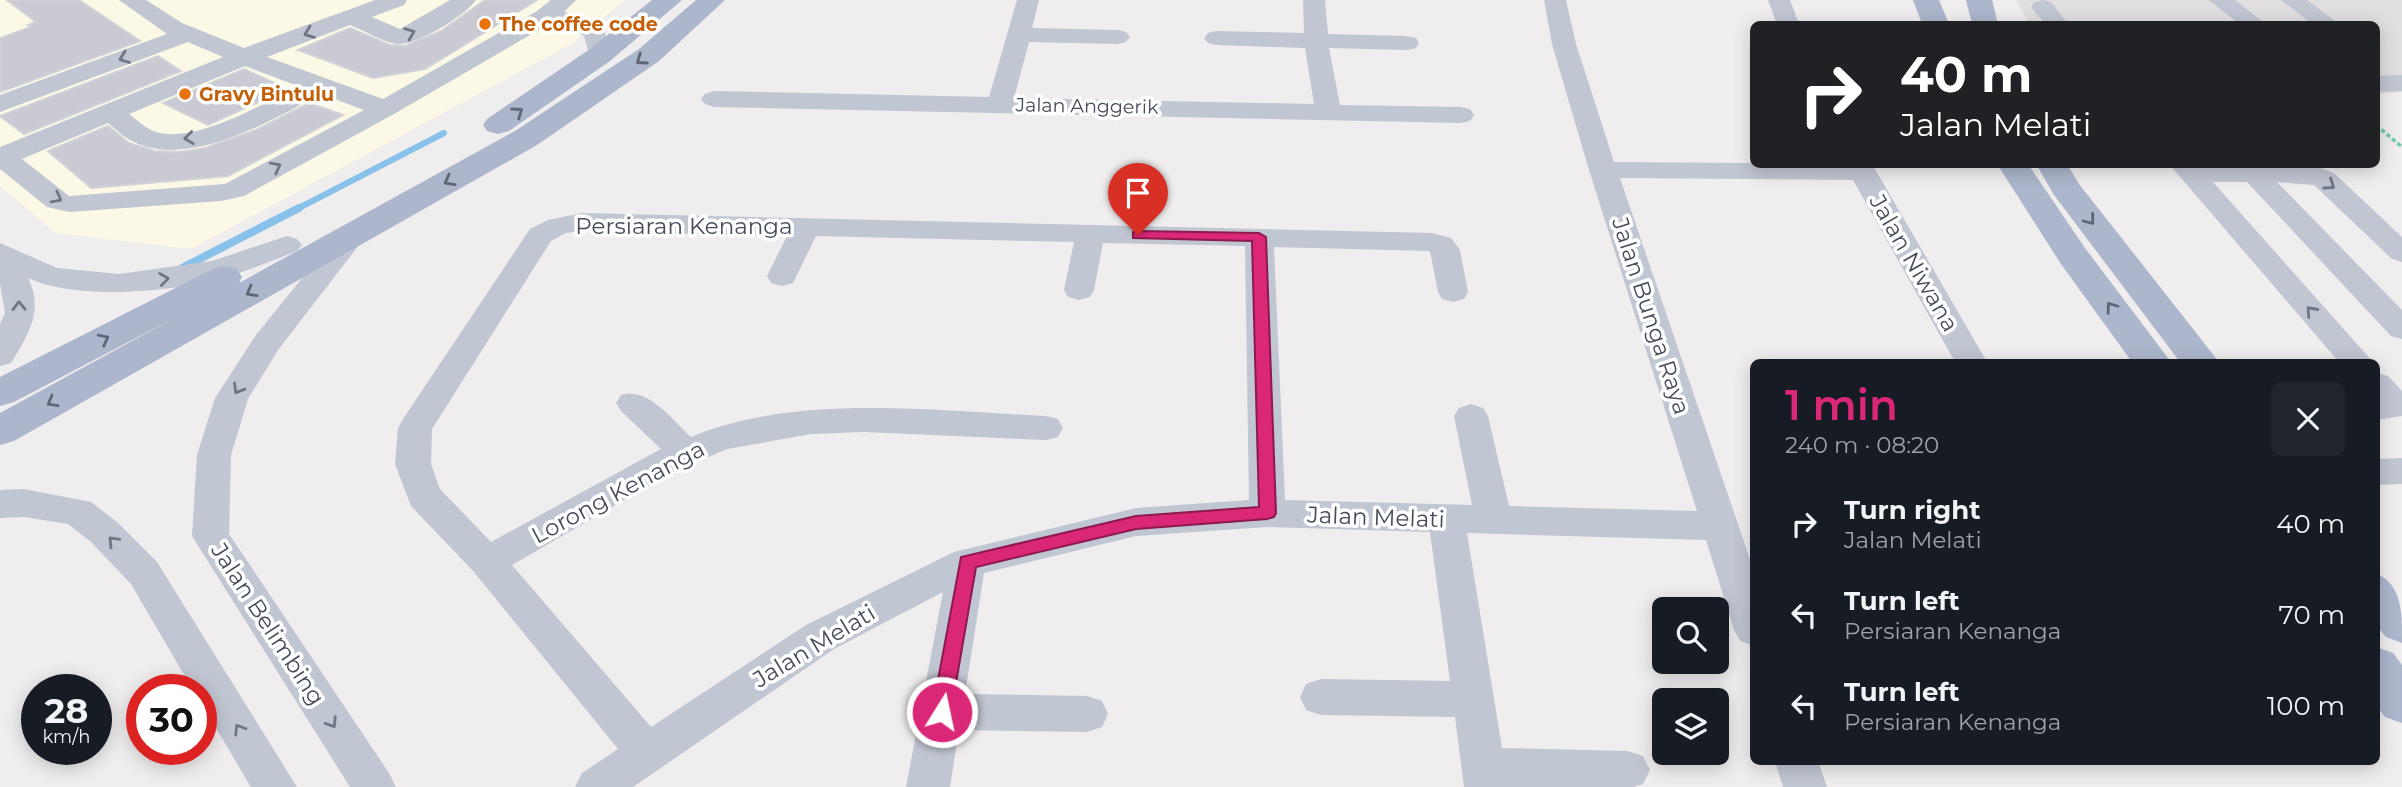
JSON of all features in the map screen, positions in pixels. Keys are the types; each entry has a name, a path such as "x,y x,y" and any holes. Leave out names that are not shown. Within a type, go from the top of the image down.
{"main road":[{"path":"0,393 287,245 493,129 600,55 669,0"},
{"path":"0,431 526,138 649,55 712,0"},
{"path":"1926,0 1934,21"},
{"path":"1979,0 1984,21"},
{"path":"2015,168 2073,256 2149,359"},
{"path":"2053,168 2065,188 2199,359"},
{"path":"2380,596 2402,624"},
{"path":"2380,672 2402,702"}],"street":[{"path":"130,0 188,34 385,109"},
{"path":"396,0 244,57 1,156 57,201 69,204 208,195 234,190 385,109 555,8 595,33 600,55"},
{"path":"351,17 398,37 404,37 438,19 465,0"},
{"path":"1000,104 1028,0"},
{"path":"1314,0 1316,40 1328,111"},
{"name":"Jalan Bunga Raya","path":"1555,0 1564,44 1750,618"},
{"path":"1779,0 1787,21"},
{"path":"2220,0 2250,21"},
{"path":"2292,0 2323,21"},
{"path":"0,104 188,34"},
{"path":"1018,35 1118,37"},
{"path":"1216,38 1407,43"},
{"path":"2380,84 2402,83"},
{"path":"111,112 145,137 179,140 229,130 319,85"},
{"name":"Jalan Anggerik","path":"714,99 1461,115"},
{"path":"1604,170 1860,168"},
{"name":"Jalan Niwana","path":"1860,168 1969,359"},
{"path":"2186,169 2255,175 2310,174 2324,179 2402,253"},
{"path":"2186,169 2354,359"},
{"path":"2255,175 2402,329"},
{"name":"Persiaran Kenanga","path":"647,753 487,562 424,496 413,464 415,428 540,235 558,226 582,222 1432,242 1441,244 1445,250 1453,292"},
{"path":"782,276 806,226"},
{"path":"1079,290 1090,234"},
{"name":"Jalan Belimbing","path":"351,236 267,343 232,398 214,455 210,536 374,787"},
{"path":"1259,237 1267,513"},
{"path":"2,253 51,277 119,284 217,270 287,245"},
{"path":"0,355 21,313 18,289 2,253"},
{"path":"634,403 685,452"},
{"path":"1471,416 1494,521"},
{"name":"Lorong Kenanga","path":"487,562 685,452 721,438 811,422 864,420 1046,428"},
{"path":"2380,472 2402,471"},
{"path":"0,504 24,503 78,512 104,532 144,573 275,787"},
{"name":"Jalan Melati","path":"597,787 820,637 968,562 1136,522 1267,513 1719,526"},
{"path":"1447,520 1484,777 1628,770"},
{"path":"928,787 968,562"},
{"path":"1321,697 1473,699"},
{"path":"942,712 1087,714"},
{"path":"1797,765 1805,787"}],"path":[{"path":"2380,128 2402,147"}],"shaded area":[{"path":"0,0 625,0 573,43 191,249 56,233 0,186"},
{"path":"2016,0 2402,0 2402,92 2380,94 2380,21 2027,21"}],"building":[{"path":"7,0 79,0 140,41 0,92 0,38 31,27 28,25 36,22"},
{"path":"485,0 537,0 425,69 373,78 298,50 350,28 390,45 405,46 441,31"},
{"path":"158,56 181,71 24,134 0,116"},
{"path":"244,69 287,89 208,125 163,103"},
{"path":"309,103 343,115 228,176 91,188 48,151 108,126 129,143 155,151 180,152 205,148 256,130"}],"waterway":[{"path":"295,210 444,133"},
{"path":"182,268 299,208"}],"place":[{"name":"The coffee code","path":"485,24"},
{"name":"Gravy Bintulu","path":"185,94"}],"route":[{"path":"942,712 968,562 1136,522 1267,513 1259,237 1138,235"}]}
